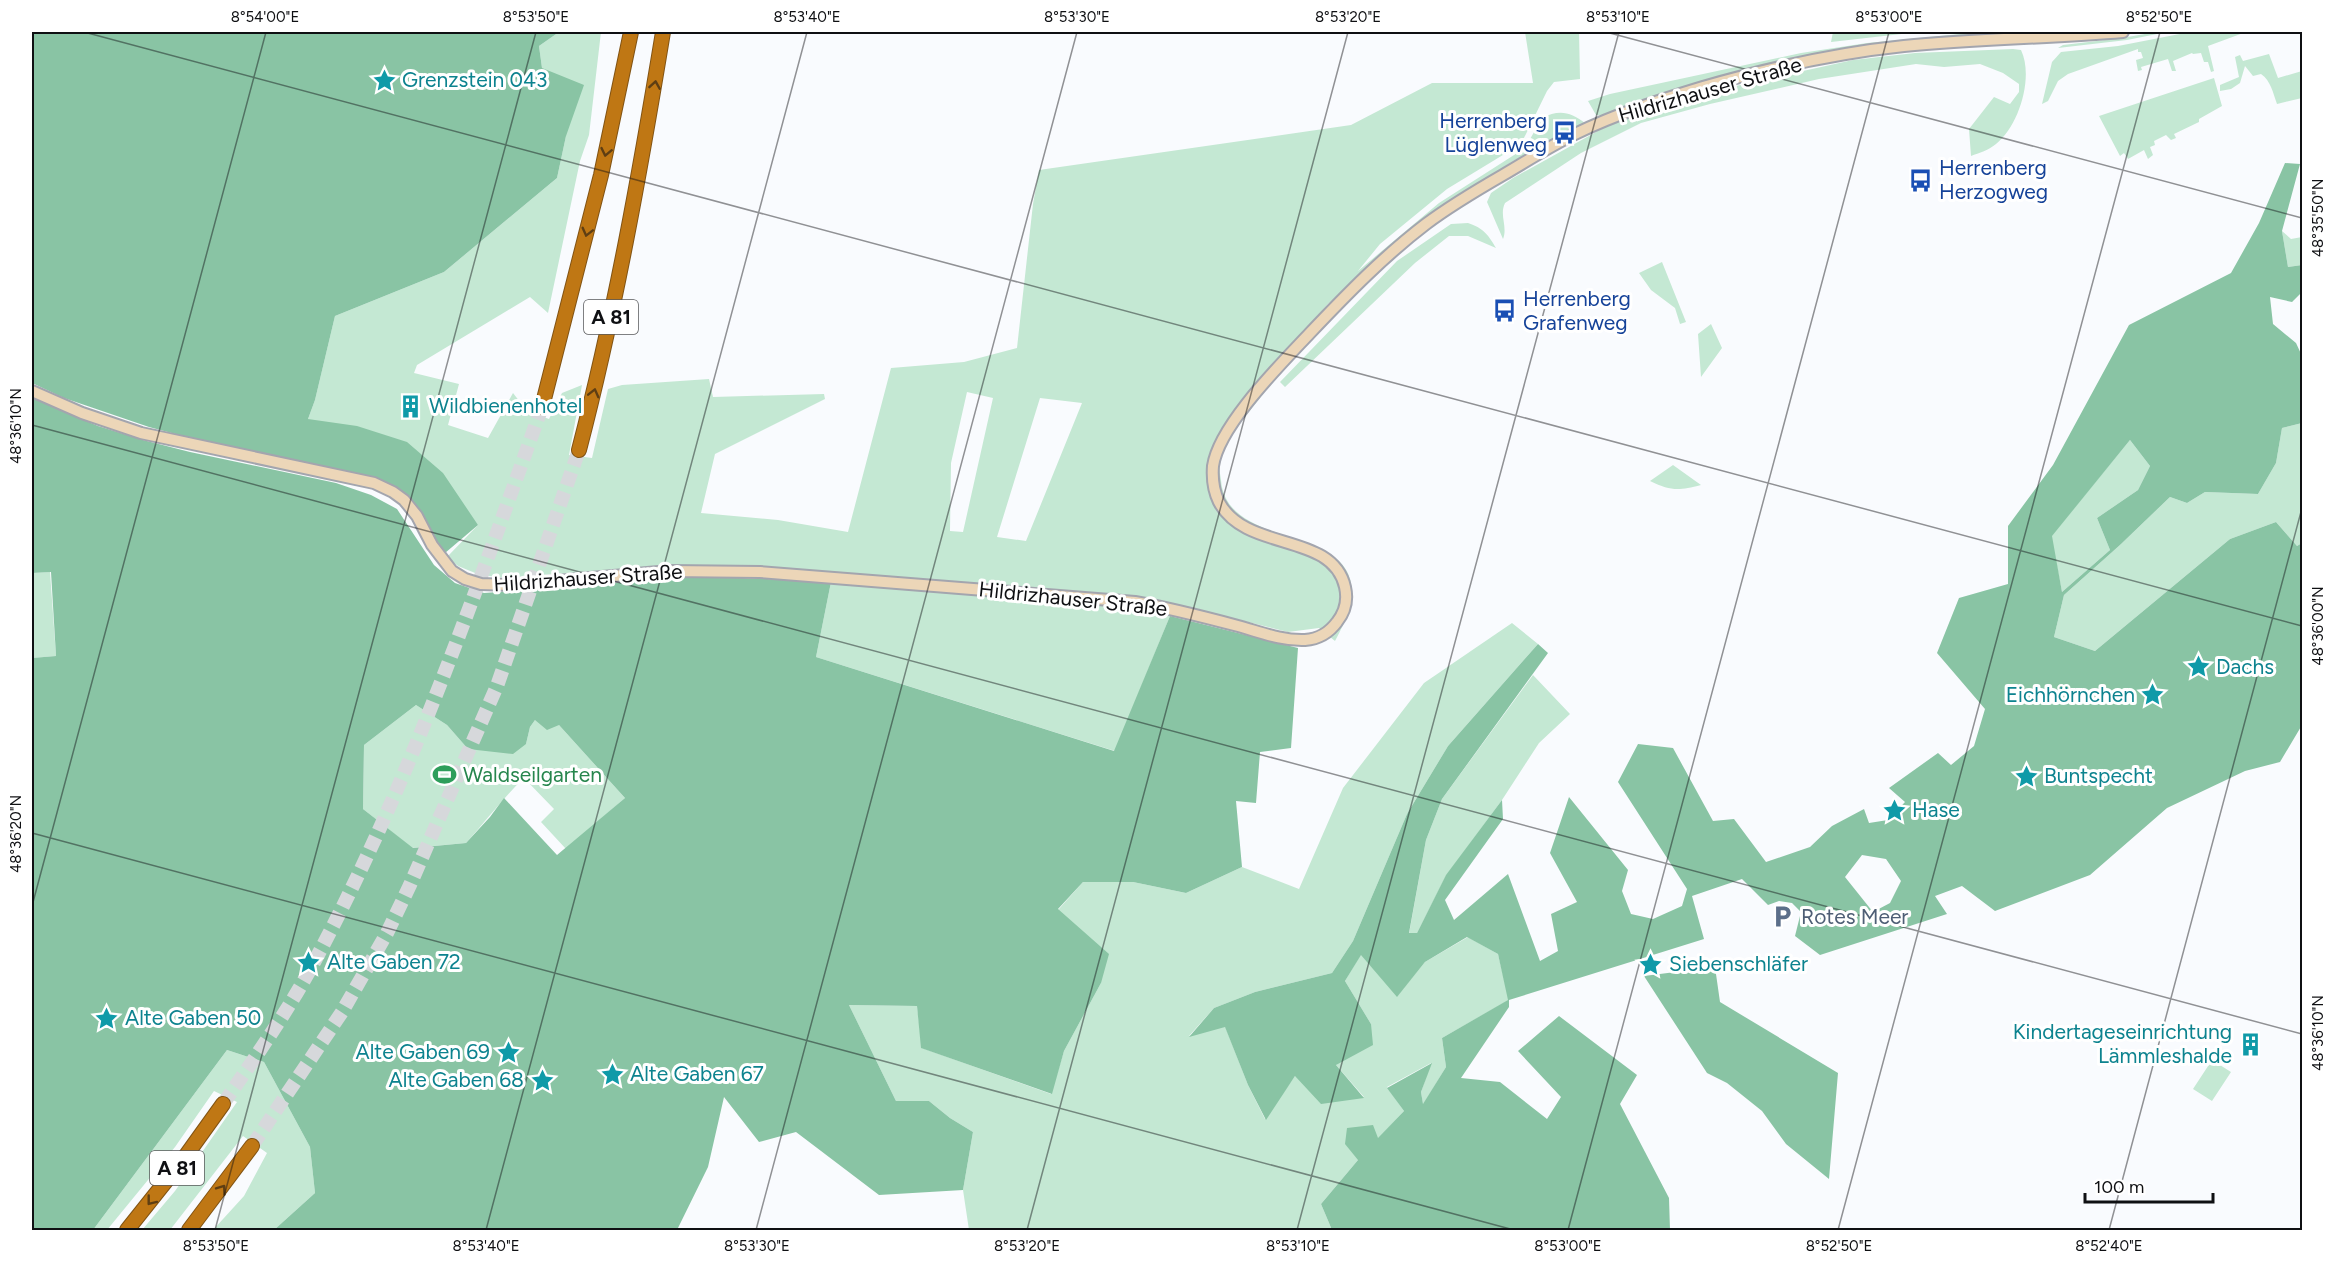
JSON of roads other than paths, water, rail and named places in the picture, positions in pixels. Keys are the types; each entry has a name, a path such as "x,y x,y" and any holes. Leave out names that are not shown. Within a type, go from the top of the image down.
{"highway":[{"name":"A 81","path":"542,407 601,175 631,32"},
{"name":"A 81","path":"579,450 600,366 638,184 663,32"},
{"name":"A 81","path":"127,1230 224,1104"},
{"name":"A 81","path":"189,1230 252,1146"}],"main road":[{"name":"Hildrizhauser Straße","path":"32,391 82,412 151,435 374,483 404,500 417,516 432,545 452,571 475,583 490,586 670,571 760,572 1135,602 1175,609 1283,638 1305,640 1322,636 1336,624 1345,608 1346,591 1341,575 1329,560 1313,551 1250,531 1235,521 1224,510 1212,483 1216,452 1227,429 1279,366 1352,288 1427,223 1476,190 1577,133 1664,99 1737,78 1822,58 1905,46 2123,32"}],"tunnel":[{"path":"223,1104 302,984 347,899 379,830 438,691 542,407"},
{"path":"252,1146 342,1012 387,933 410,885 497,686 579,450"}],"place":[{"name":"Grenzstein 043","path":"384,80"},
{"name":"Herrenberg Lüglenweg","path":"1565,133"},
{"name":"Herrenberg Herzogweg","path":"1921,180"},
{"name":"Herrenberg Grafenweg","path":"1505,311"},
{"name":"Wildbienenhotel","path":"411,406"},
{"name":"Dachs","path":"2198,667"},
{"name":"Eichhörnchen","path":"2153,695"},
{"name":"Waldseilgarten","path":"445,775"},
{"name":"Buntspecht","path":"2026,776"},
{"name":"Hase","path":"1894,810"},
{"name":"Rotes Meer","path":"1783,917"},
{"name":"Alte Gaben 72","path":"309,962"},
{"name":"Siebenschläfer","path":"1651,964"},
{"name":"Alte Gaben 50","path":"107,1018"},
{"name":"Kindertageseinrichtung Lämmleshalde","path":"2250,1044"},
{"name":"Alte Gaben 69","path":"508,1052"},
{"name":"Alte Gaben 67","path":"612,1074"},
{"name":"Alte Gaben 68","path":"542,1080"}]}
